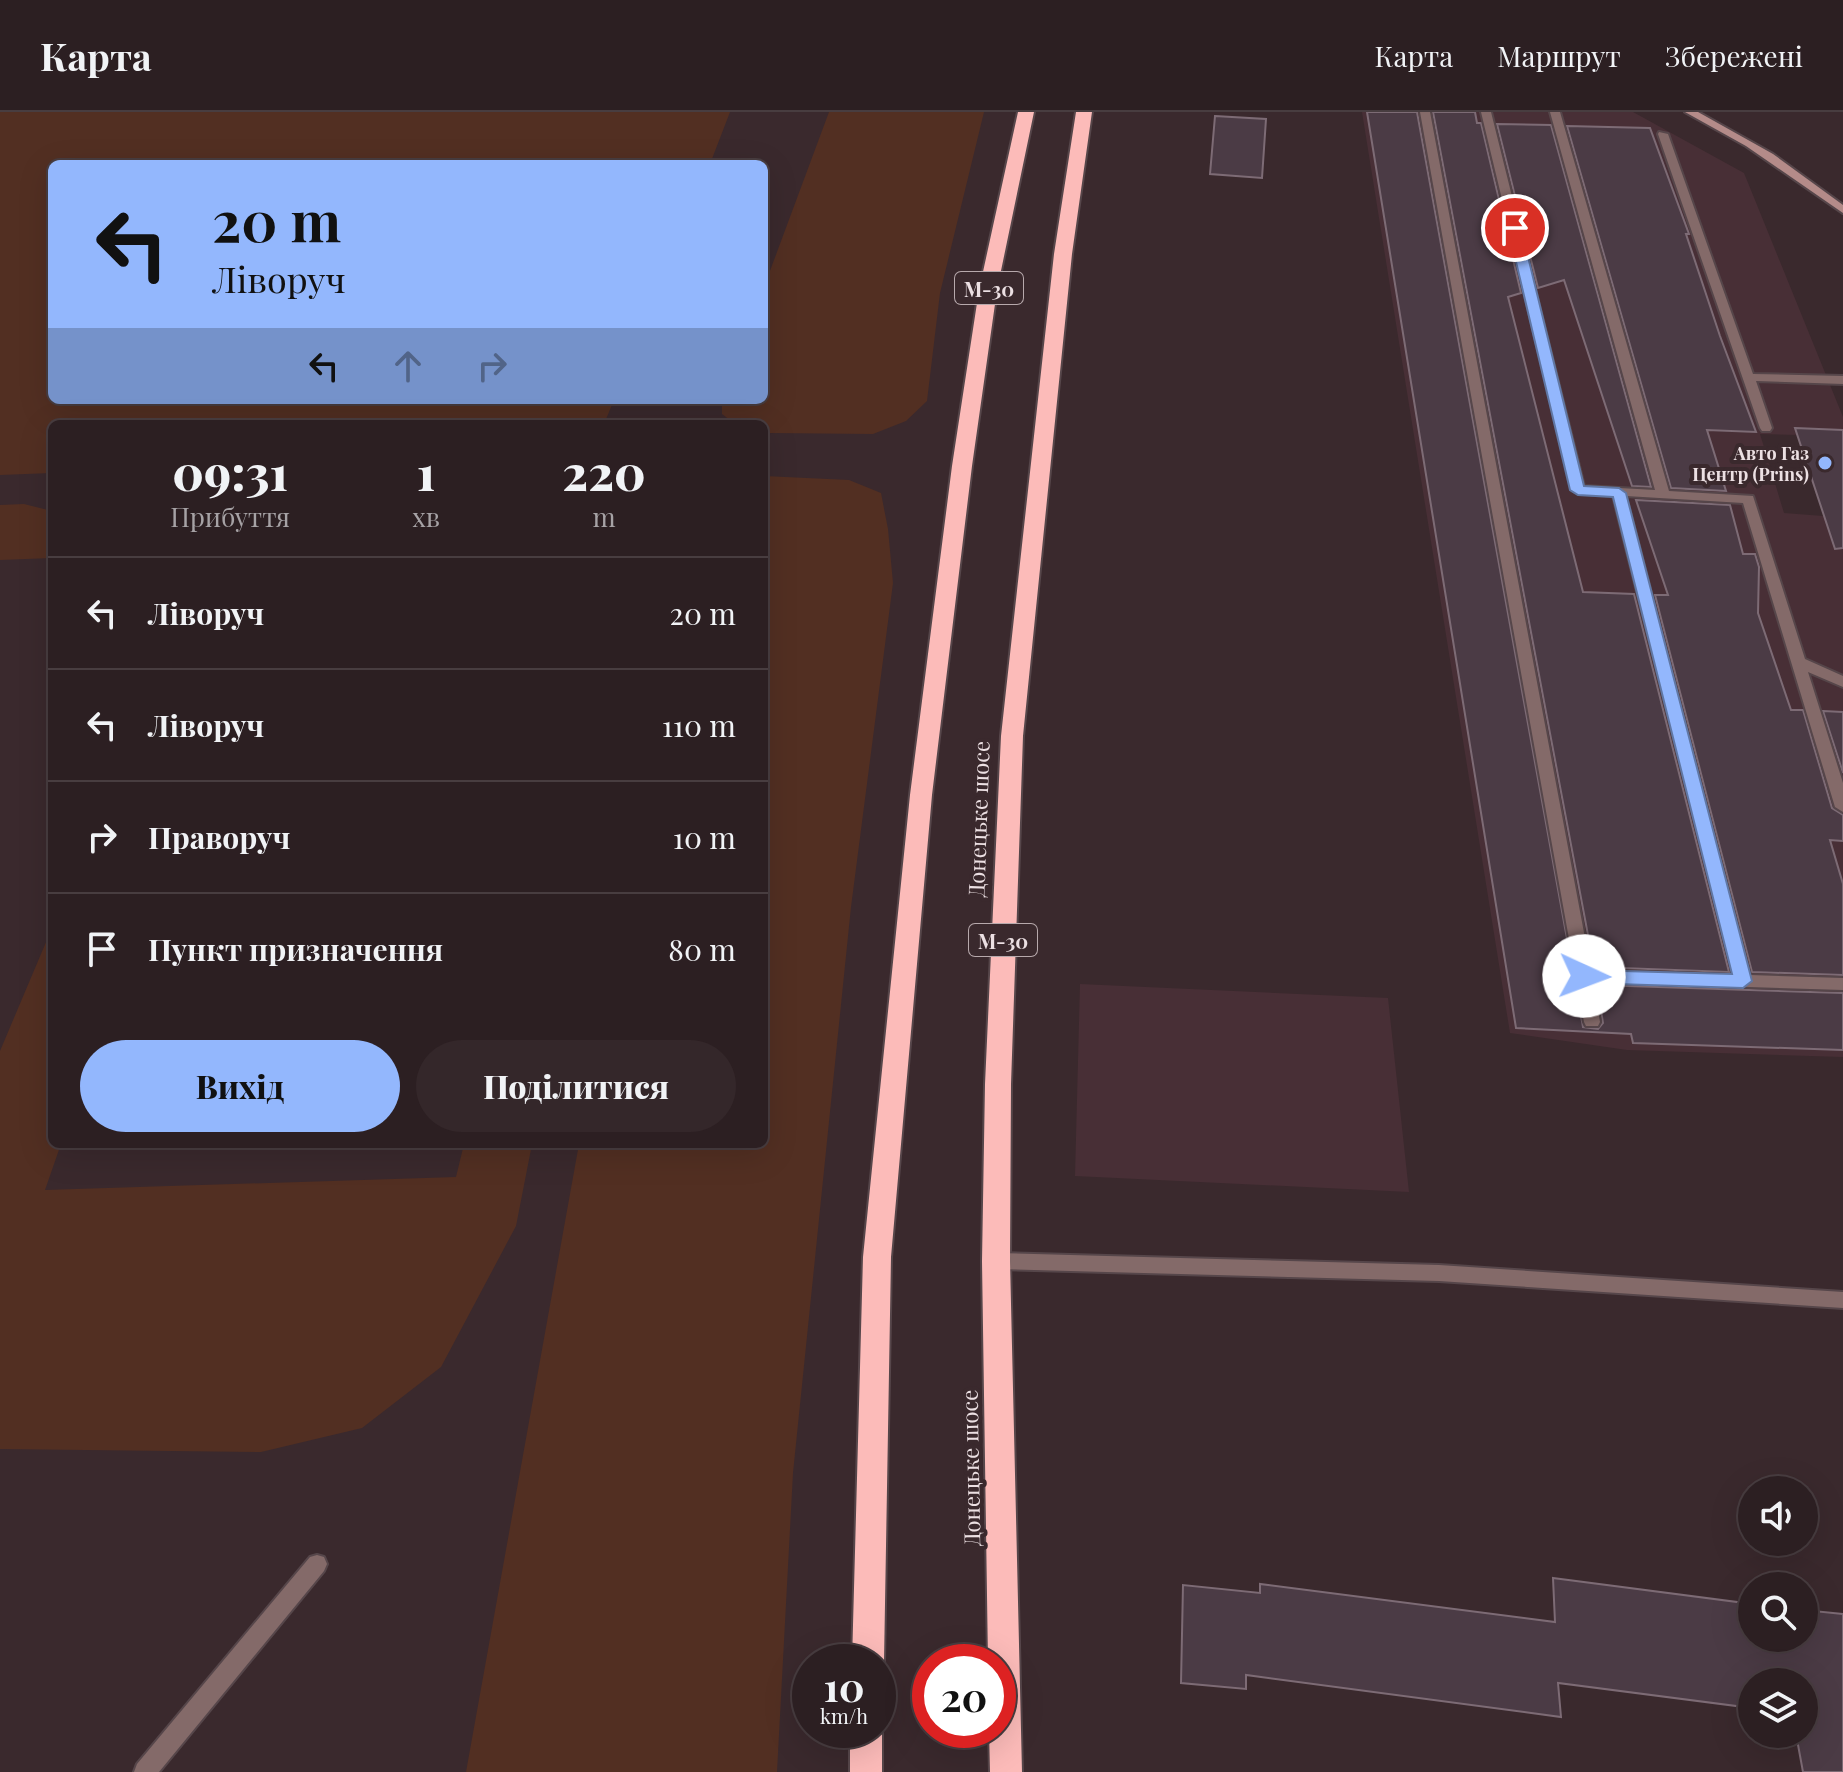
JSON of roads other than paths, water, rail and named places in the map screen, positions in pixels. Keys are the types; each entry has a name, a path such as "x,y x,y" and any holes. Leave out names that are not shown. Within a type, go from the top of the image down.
{"highway":[{"name":"М-30","path":"868,1644 877,1257 921,795 962,466 988,290 1026,112"},
{"name":"Донецьке шосе","path":"1006,1772 996,1261 998,1084 1012,736 1063,254 1084,112"},
{"path":"866,1748 866,1772"}],"street":[{"path":"1690,112 1752,146 1843,210"}],"lane":[{"path":"1425,112 1592,1022"},
{"path":"1486,112 1578,490 1748,499 1843,807"},
{"path":"1555,112 1663,494"},
{"path":"1663,134 1766,428"},
{"path":"1748,377 1843,380"},
{"path":"1619,493 1743,981"},
{"path":"1798,662 1843,682"},
{"path":"1584,976 1843,984"},
{"path":"996,1261 1439,1273 1843,1300"},
{"path":"145,1772 317,1564"}],"place":[{"name":"Авто Газ Центр (Prins)","path":"1825,463"}]}
